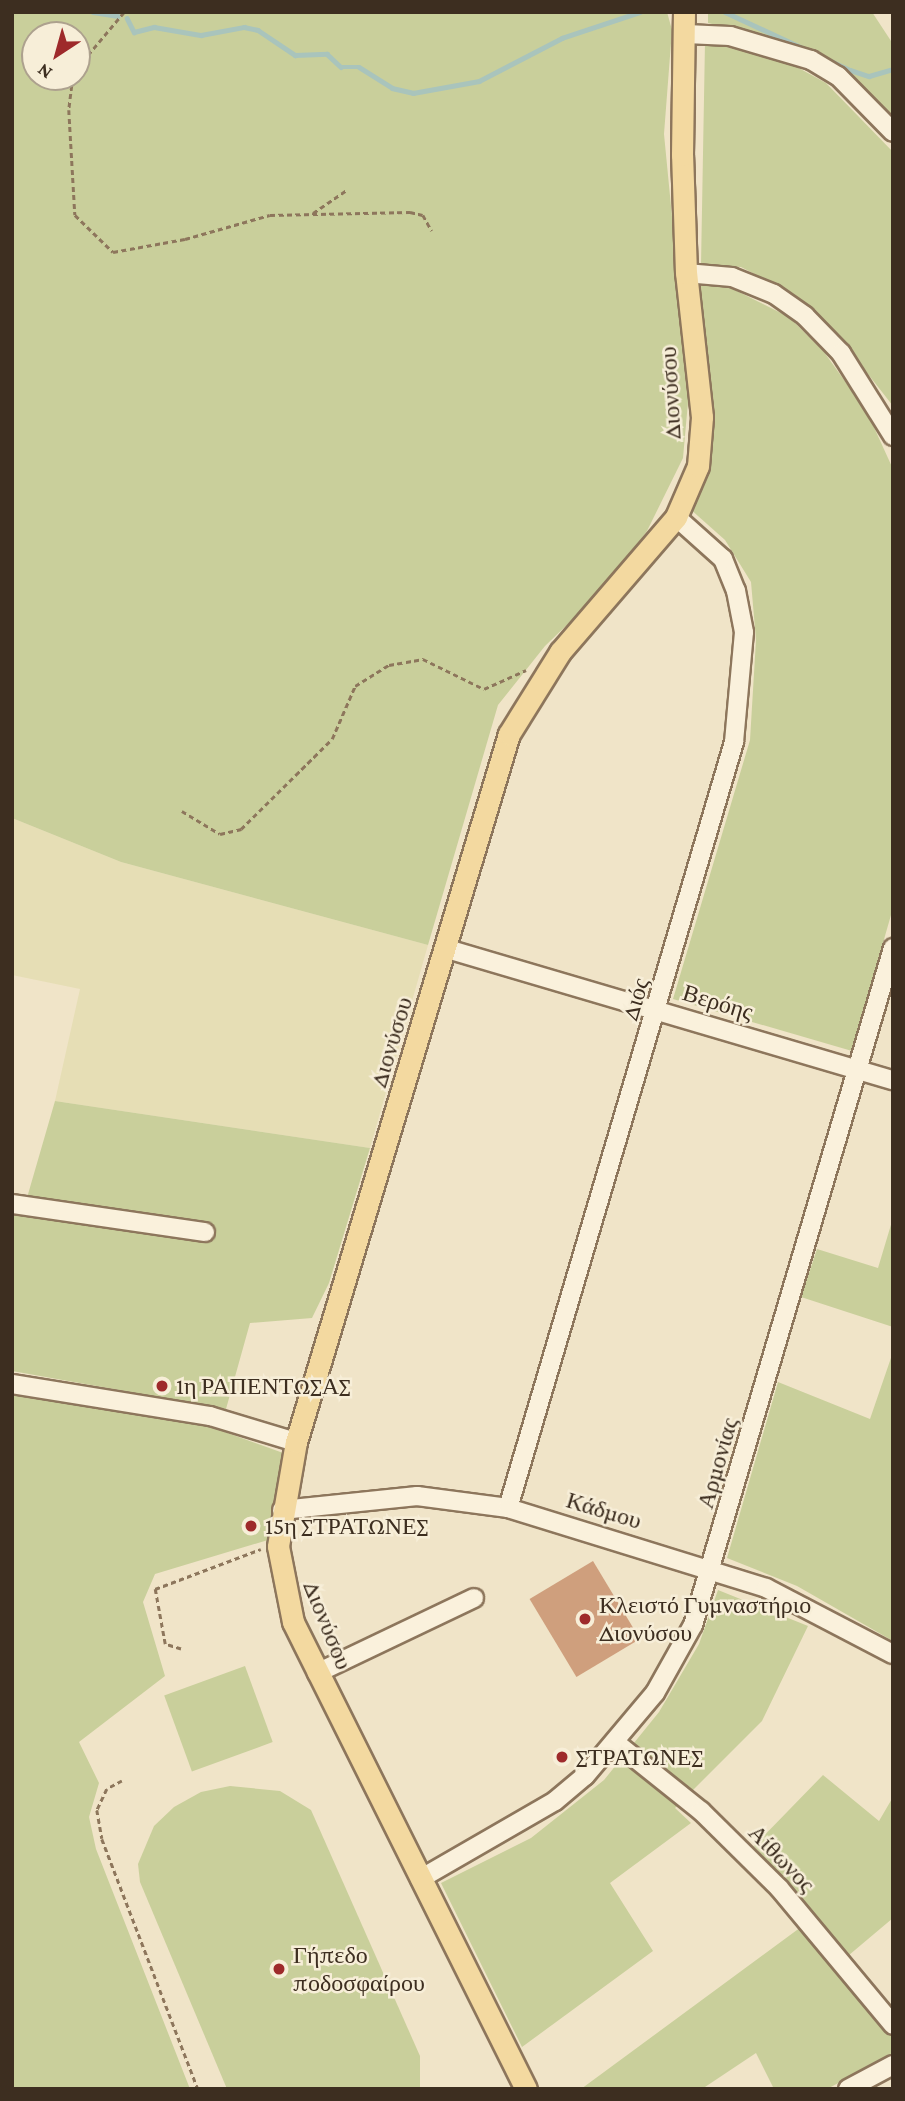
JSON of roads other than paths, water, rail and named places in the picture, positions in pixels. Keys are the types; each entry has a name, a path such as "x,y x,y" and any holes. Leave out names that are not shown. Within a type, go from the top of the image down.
{"main road":[{"name":"Διονύσου","path":"526,2089 317,1673 286,1601 278,1546 282,1510 296,1442 447,949 499,760 519,710 560,652 676,517 689,493 701,439 686,273 682,155 686,34 684,12"}],"street":[{"path":"686,34 730,36 811,60 838,76 893,132"},
{"path":"686,273 732,277 774,295 805,316 841,353 893,436"},
{"name":"Διός","path":"508,1507 734,743 744,632 723,559 676,517"},
{"name":"Αρμονίας","path":"420,1879 555,1801 617,1743 655,1693 693,1625 893,948"},
{"name":"Βερόης","path":"447,949 893,1080"},
{"path":"12,1205 205,1232"},
{"path":"12,1384 210,1416 296,1442"},
{"name":"Κάδμου","path":"282,1510 417,1496 508,1507 711,1569 802,1604 893,1654"},
{"path":"317,1673 474,1598"},
{"name":"Αίθωνος","path":"617,1743 701,1811 779,1888 893,2025"},
{"path":"848,2089 893,2065"}],"waterway":[{"path":"93,12 118,16"},
{"path":"127,18 134,32 154,27 201,35 244,27 258,30 295,55 327,54 341,67 359,67 392,88 413,93 479,81 562,38 640,12"},
{"path":"725,12 850,70 869,76 893,69"}],"place":[{"name":"1η ΡΑΠΕΝΤΩΣΑΣ","path":"162,1386"},
{"name":"15η ΣΤΡΑΤΩΝΕΣ","path":"251,1526"},
{"name":"Κλειστό Γυμναστήριο Διονύσου","path":"585,1619"},
{"name":"ΣΤΡΑΤΩΝΕΣ","path":"562,1757"},
{"name":"Γήπεδο ποδοσφαίρου","path":"279,1969"}]}
